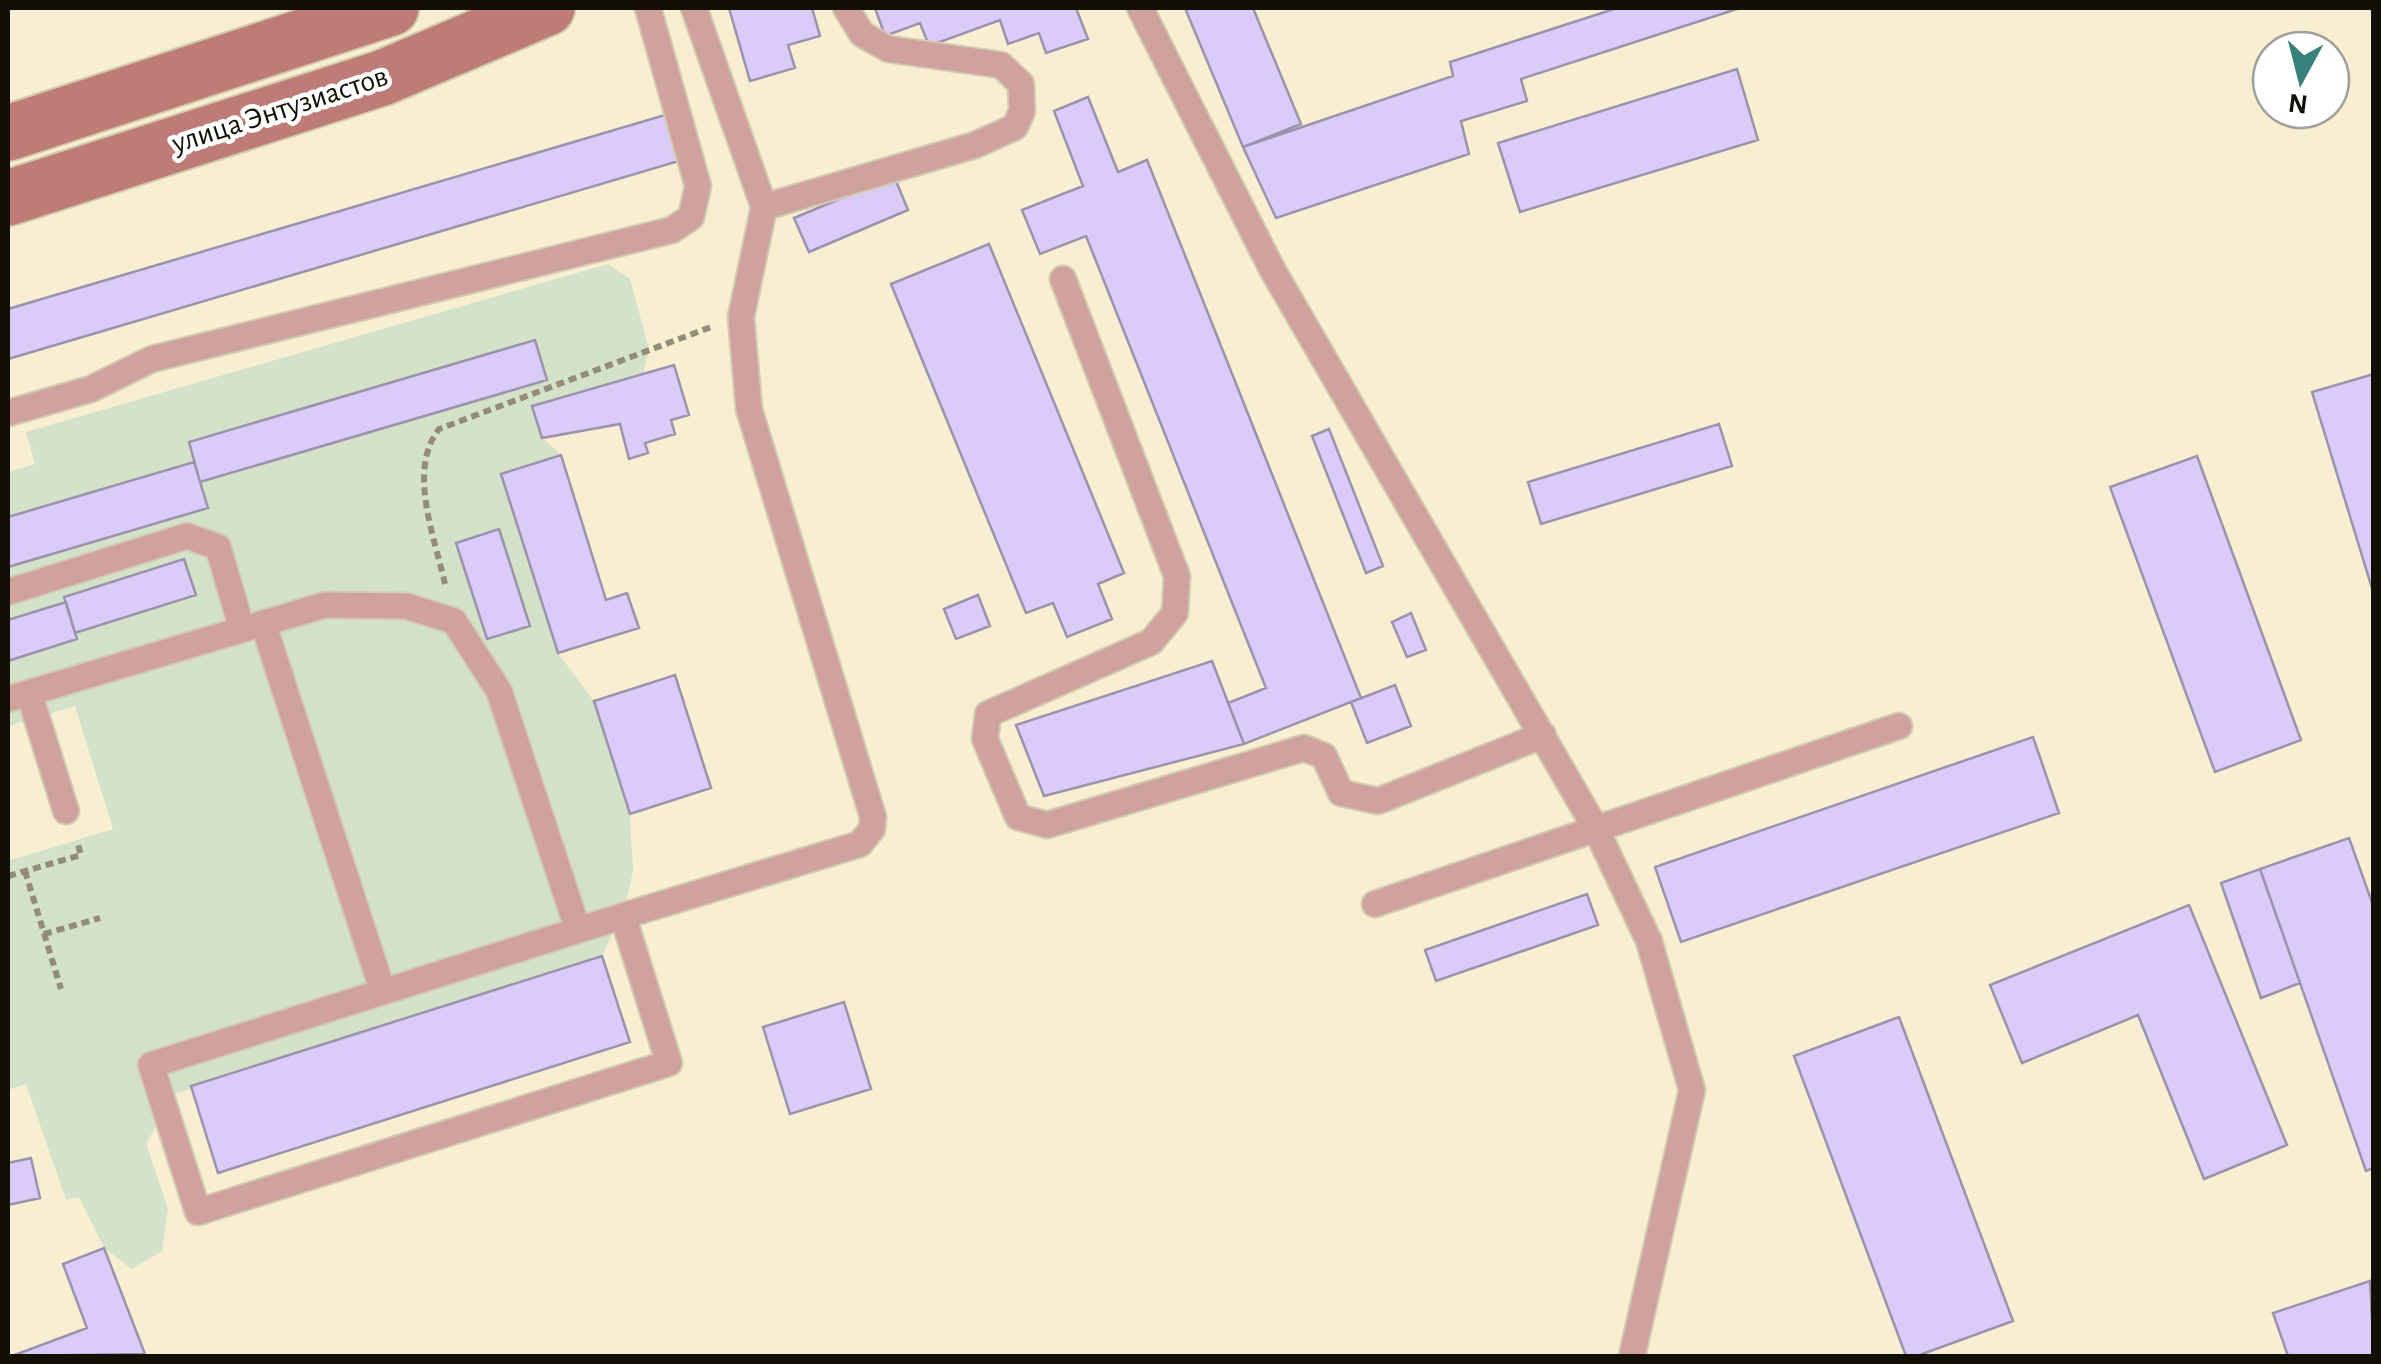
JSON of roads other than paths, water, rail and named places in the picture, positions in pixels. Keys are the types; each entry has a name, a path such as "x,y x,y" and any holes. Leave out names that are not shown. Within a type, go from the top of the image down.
{"main road":[{"name":"улица Энтузиастов","path":"8,132 391,8"},
{"name":"улица Энтузиастов","path":"8,198 382,78 547,8"}],"lane":[{"path":"8,413 91,389 152,359 672,230 690,217 698,186 648,8"},
{"path":"623,916 669,1063 198,1212 151,1066 578,930 623,916 860,844 872,829 873,816 749,409 741,317 764,207 694,8"},
{"path":"764,207 975,145 1015,127 1022,111 1021,84 1001,65 888,49 862,34 846,8"},
{"path":"1140,8 1272,269 1596,828 1648,941 1692,1090 1632,1356"},
{"path":"1062,279 1177,576 1175,613 1151,642 988,714 985,739 1018,817 1047,824 1304,748 1324,756 1340,793 1378,801 1543,735"},
{"path":"8,592 187,536 218,546 253,626 384,992"},
{"path":"66,811 18,696 325,605 406,606 454,621 499,691 578,930"},
{"path":"1375,904 1899,726"}]}
